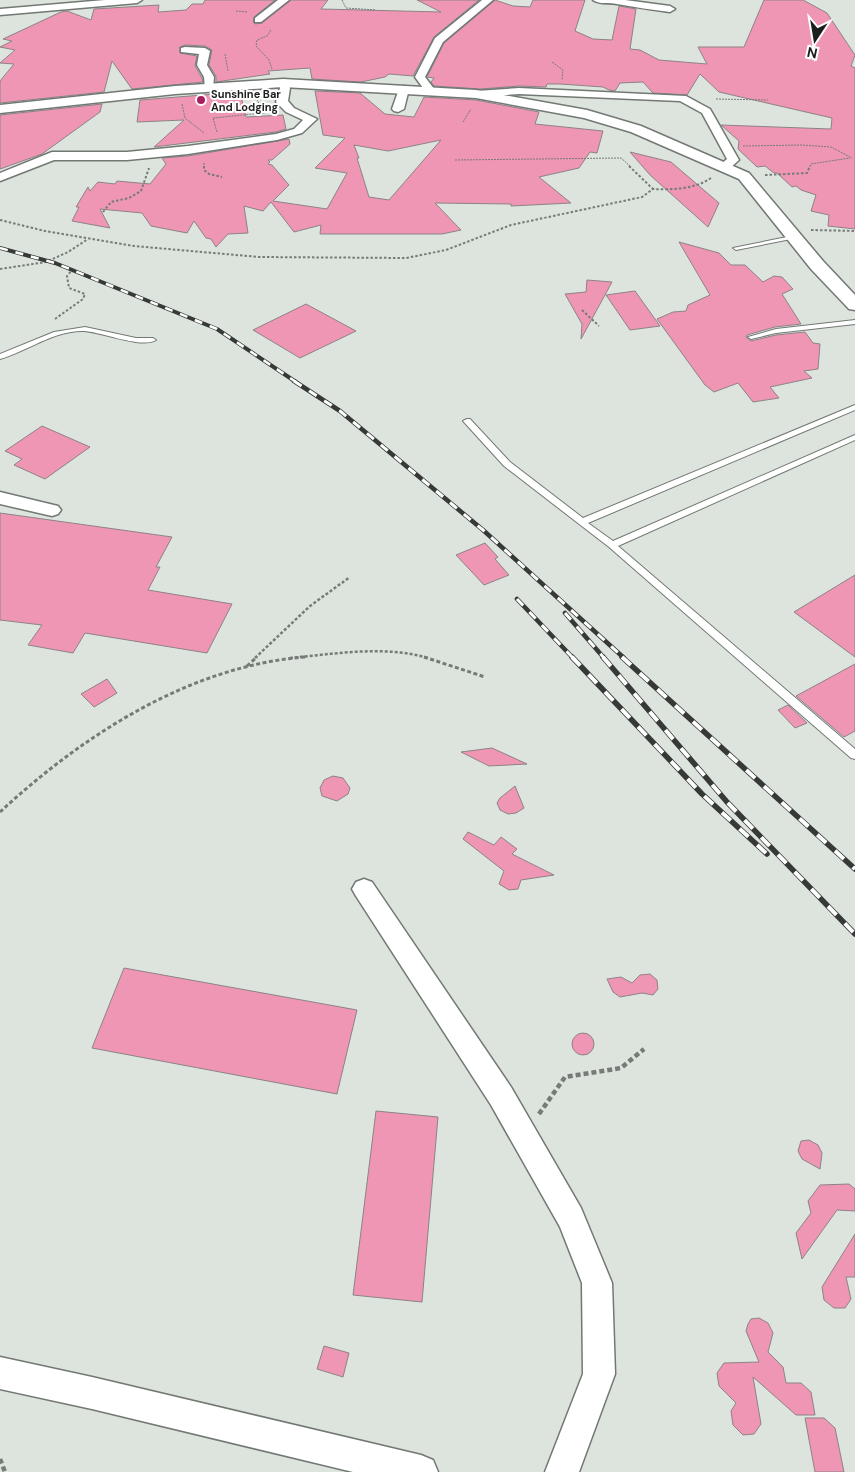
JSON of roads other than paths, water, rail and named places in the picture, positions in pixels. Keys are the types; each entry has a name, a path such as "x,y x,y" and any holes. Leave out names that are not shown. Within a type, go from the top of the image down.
{"street":[{"path":"0,12 137,0"},
{"path":"258,20 284,0"},
{"path":"430,90 420,77 439,40 488,0"},
{"path":"598,0 670,9"},
{"path":"592,9 616,1"},
{"path":"185,50 205,51 202,65 209,78 209,87"},
{"path":"0,177 52,156 127,156 211,146 295,132 311,119 285,107 282,102 284,94 283,83"},
{"path":"0,109 175,90 283,83 476,94 587,114 636,129 725,166 744,176 835,286 855,305"},
{"path":"398,109 404,89"},
{"path":"476,94 519,91 682,98 706,110 723,145 733,160 725,166"},
{"path":"0,498 52,510"},
{"path":"364,889 501,1096 571,1218 597,1283 599,1374 562,1472"},
{"path":"0,1374 92,1393 421,1472"}],"lane":[{"path":"736,248 789,238 790,231"},
{"path":"751,337 776,330 855,322"},
{"path":"0,357 48,336 73,330 85,329 136,340 153,340"},
{"path":"0,349 12,353"},
{"path":"582,522 855,407"},
{"path":"467,421 507,464 612,545 855,755"},
{"path":"612,545 855,437"}],"railway":[{"path":"0,248 55,263 217,329 296,382"},
{"path":"294,381 340,411 483,530 624,658"},
{"path":"517,599 573,658"},
{"path":"565,613 604,658"},
{"path":"572,657 702,794 767,854"},
{"path":"603,657 727,802 855,934"},
{"path":"622,657 855,869"}],"place":[{"name":"Sunshine Bar And Lodging","path":"201,100"}]}
